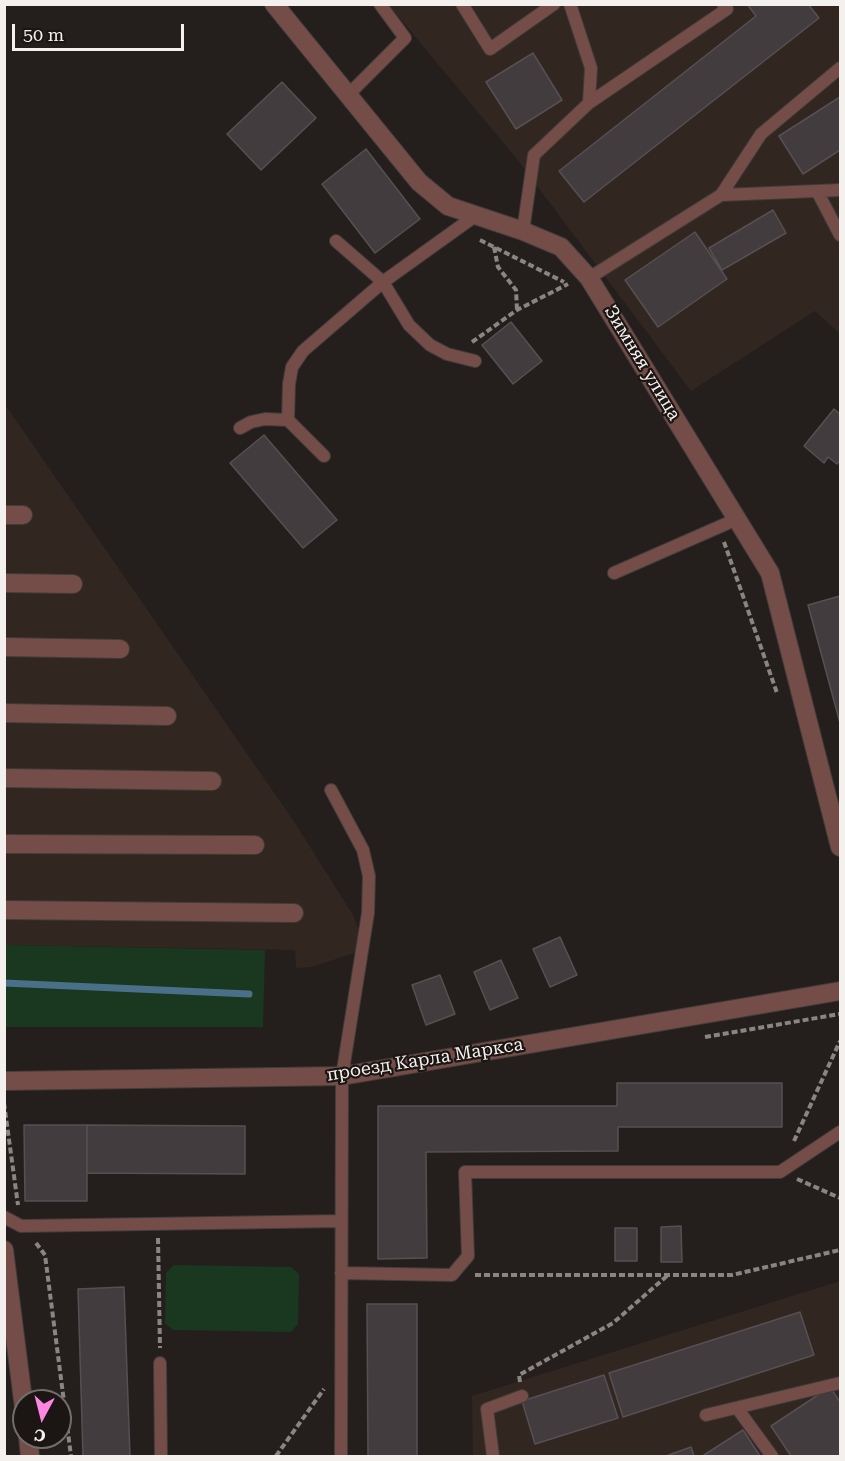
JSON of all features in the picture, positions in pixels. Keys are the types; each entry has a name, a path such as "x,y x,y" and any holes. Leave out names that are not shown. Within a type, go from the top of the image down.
{"street":[{"name":"Зимняя улица","path":"274,4 419,182 448,206 523,231 561,247 589,278 770,573 840,847"},
{"path":"4,515 23,514"},
{"path":"4,583 73,584"},
{"path":"4,647 120,649"},
{"path":"4,713 167,716"},
{"path":"4,778 212,781"},
{"path":"4,844 255,845"},
{"path":"4,910 294,913"},
{"name":"проезд Карла Маркса","path":"4,1081 342,1076 840,991"},
{"path":"4,1250 22,1389"}],"lane":[{"path":"348,95 405,38 380,4"},
{"path":"462,4 490,49 554,4"},
{"path":"570,4 591,68 590,103"},
{"path":"523,231 534,155 590,103 727,9 723,4"},
{"path":"589,278 721,195 761,134 840,68"},
{"path":"721,195 840,190"},
{"path":"818,191 840,235"},
{"path":"288,420 292,368 303,351 383,282 475,216"},
{"path":"336,242 383,282 409,325 430,345 475,361"},
{"path":"240,428 251,422 265,419 288,420 324,456"},
{"path":"614,573 737,519"},
{"path":"331,790 363,850 369,876 368,913 342,1076 341,1456"},
{"path":"341,1274 452,1275 468,1256 465,1172 780,1172 840,1132"},
{"path":"4,1217 21,1226 341,1221"},
{"path":"160,1363 161,1456"},
{"path":"706,1415 840,1383"},
{"path":"493,1456 487,1409 522,1396"},
{"path":"737,1407 772,1456"}],"path":[{"path":"494,247 498,267 516,290 517,310"},
{"path":"454,355 517,310 568,284"},
{"path":"794,1142 840,1041"},
{"path":"4,1103 21,1226 45,1254 71,1456"},
{"path":"780,1172 840,1197"},
{"path":"158,1223 160,1363"},
{"path":"452,1275 732,1275 840,1250"},
{"path":"522,1396 519,1375 613,1323 669,1275"},
{"path":"276,1456 341,1365"}],"shaded area":[{"path":"389,5 840,5 840,334 815,311 691,391 516,158"},
{"path":"4,403 295,823 353,915 366,949 312,967 296,968 295,950 5,945"},
{"path":"840,1281 840,1456 473,1456 472,1396"}],"green space":[{"path":"5,945 265,950 263,1027 5,1027"},
{"path":"174,1265 291,1267 299,1274 298,1324 291,1332 173,1330 165,1323 166,1273"}],"building":[{"path":"747,4 808,4 819,18 584,202 559,171 756,16"},
{"path":"533,53 562,100 516,129 486,82"},
{"path":"282,82 316,118 261,170 227,134"},
{"path":"840,97 840,150 803,174 779,136"},
{"path":"366,149 420,219 375,253 322,184"},
{"path":"773,210 786,233 722,270 709,248"},
{"path":"695,232 727,279 658,327 625,280"},
{"path":"511,322 542,361 513,384 482,345"},
{"path":"834,409 840,414 840,460 837,464 828,457 824,463 804,446"},
{"path":"264,435 337,520 303,548 230,463"},
{"path":"840,596 840,723 808,605"},
{"path":"560,937 577,975 550,987 533,949"},
{"path":"501,960 518,998 490,1010 474,972"},
{"path":"440,975 455,1014 426,1025 412,985"},
{"path":"617,1083 782,1083 782,1127 618,1127 618,1151 426,1152 427,1258 378,1259 378,1106 617,1106"},
{"path":"24,1125 87,1125 87,1201 25,1201"},
{"path":"87,1125 245,1126 245,1174 87,1173"},
{"path":"681,1226 682,1262 661,1262 661,1227"},
{"path":"615,1228 637,1228 637,1261 615,1261"},
{"path":"124,1287 130,1456 83,1456 78,1289"},
{"path":"367,1304 417,1304 417,1456 368,1456"},
{"path":"800,1312 814,1355 623,1417 609,1373"},
{"path":"604,1375 618,1418 535,1444 522,1401"},
{"path":"830,1387 840,1402 840,1456 791,1456 771,1426"},
{"path":"743,1430 760,1456 704,1455"},
{"path":"691,1447 694,1456 666,1456"}],"waterway":[{"path":"4,983 249,994"}]}
